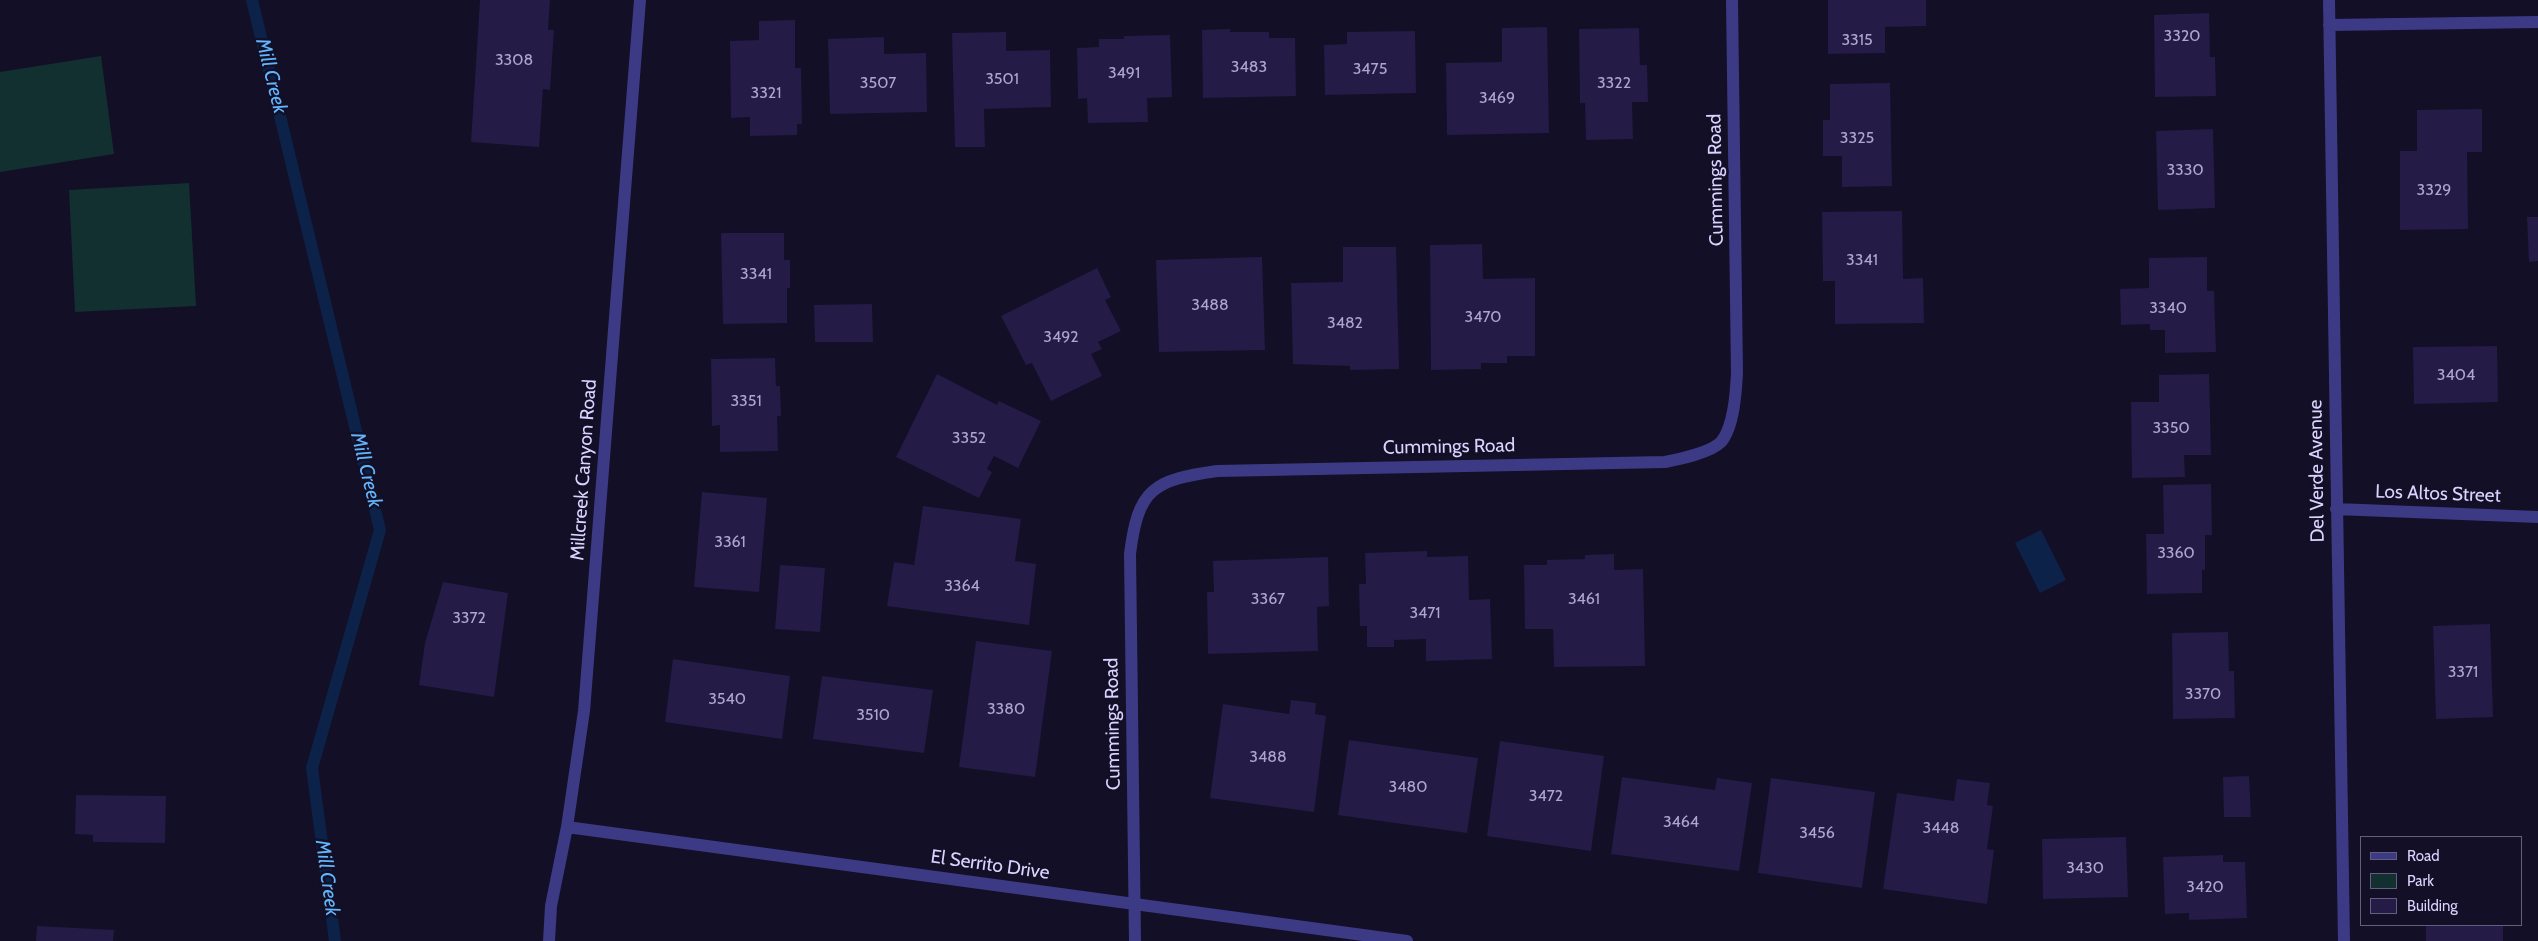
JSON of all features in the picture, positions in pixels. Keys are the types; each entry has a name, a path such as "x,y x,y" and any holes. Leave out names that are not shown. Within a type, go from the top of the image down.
{"street":[{"name":"Millcreek Canyon Road","path":"550,941 552,906 567,827 585,702 640,0"},
{"name":"Cummings Road","path":"1135,941 1130,554 1133,530 1139,514 1154,488 1174,478 1217,471 1665,462 1705,451 1721,442 1730,421 1735,398 1737,373 1732,0"},
{"name":"Del Verde Avenue","path":"2329,0 2344,941"},
{"path":"2329,25 2538,22"},
{"name":"Los Altos Street","path":"2336,509 2538,517"},
{"name":"El Serrito Drive","path":"567,827 1407,941"}],"green space":[{"path":"101,56 114,154 0,172 0,72"},
{"path":"189,183 196,306 75,312 69,190"}],"water":[{"path":"2041,530 2066,580 2040,593 2015,543"}],"building":[{"path":"480,0 550,0 548,30 554,30 550,90 543,89 539,147 471,142"},
{"path":"1828,0 1926,0 1926,26 1885,27 1885,53 1828,54"},
{"path":"2209,13 2210,57 2215,57 2216,96 2155,97 2154,15"},
{"path":"795,20 795,68 801,68 802,124 797,124 797,135 750,136 750,117 731,118 730,41 759,40 759,21"},
{"path":"1547,27 1549,133 1447,135 1446,63 1502,62 1502,28"},
{"path":"1639,28 1640,65 1647,65 1648,102 1632,102 1633,139 1586,140 1585,103 1580,103 1579,29"},
{"path":"1230,29 1230,32 1269,32 1269,38 1295,38 1296,96 1203,98 1202,30"},
{"path":"1415,31 1416,93 1325,95 1324,45 1347,44 1347,32"},
{"path":"1006,32 1006,51 1050,50 1051,107 984,109 985,147 955,147 952,33"},
{"path":"1170,35 1172,97 1147,98 1148,122 1088,123 1087,98 1078,99 1077,48 1099,47 1099,39 1124,39 1124,36"},
{"path":"884,37 884,54 926,53 927,112 830,114 828,39"},
{"path":"1890,83 1892,186 1842,187 1842,156 1823,156 1823,120 1830,120 1830,84"},
{"path":"2482,109 2482,152 2467,152 2468,229 2400,230 2400,151 2417,151 2417,110"},
{"path":"2213,129 2215,208 2158,210 2156,131"},
{"path":"1902,211 1903,279 1923,278 1924,323 1835,324 1835,281 1823,281 1822,212"},
{"path":"2527,217 2538,217 2538,261 2529,262"},
{"path":"721,233 784,233 784,260 790,260 790,288 787,288 787,323 723,324"},
{"path":"1482,244 1483,279 1535,278 1535,356 1507,356 1507,363 1481,363 1481,369 1431,370 1430,245"},
{"path":"1343,247 1396,247 1399,369 1350,370 1350,366 1293,364 1291,283 1343,282"},
{"path":"1262,257 1265,350 1159,352 1156,260"},
{"path":"2207,257 2207,291 2214,291 2216,352 2165,353 2165,330 2150,330 2150,324 2121,325 2120,289 2149,288 2149,258"},
{"path":"1097,268 1111,297 1105,300 1121,331 1098,342 1102,349 1091,354 1102,376 1051,401 1032,363 1026,365 1001,316"},
{"path":"872,304 873,342 815,342 814,305"},
{"path":"2497,346 2498,402 2414,404 2413,347"},
{"path":"775,358 776,386 780,386 781,416 777,416 778,451 720,452 720,425 712,426 711,359"},
{"path":"937,374 997,405 999,401 1041,421 1018,468 994,456 987,469 992,472 979,498 896,457"},
{"path":"2209,374 2211,455 2184,455 2185,477 2132,478 2131,402 2159,402 2159,375"},
{"path":"2211,484 2212,535 2205,535 2205,570 2202,570 2202,593 2147,594 2146,534 2164,534 2163,485"},
{"path":"702,492 767,498 759,592 694,587"},
{"path":"923,506 1021,519 1015,561 1036,564 1029,625 887,606 894,562 914,565"},
{"path":"1427,551 1427,557 1468,556 1469,600 1490,599 1492,659 1426,661 1426,639 1394,640 1394,647 1367,647 1367,626 1360,626 1359,584 1366,584 1365,553"},
{"path":"1614,554 1614,570 1643,569 1645,666 1554,667 1553,629 1525,629 1524,565 1547,565 1547,560 1585,559 1585,555"},
{"path":"1328,557 1329,606 1317,607 1318,651 1208,654 1207,592 1214,592 1213,561"},
{"path":"780,565 825,568 820,632 775,629"},
{"path":"443,582 508,593 494,697 419,685 425,643"},
{"path":"2490,624 2493,717 2436,719 2433,626"},
{"path":"2228,632 2229,671 2234,671 2235,718 2173,719 2172,633"},
{"path":"976,641 1052,651 1035,777 959,767"},
{"path":"673,659 790,676 782,739 665,722"},
{"path":"822,676 933,690 924,753 813,739"},
{"path":"1291,700 1316,703 1315,714 1326,716 1314,812 1210,798 1223,704 1289,714"},
{"path":"1349,740 1478,758 1467,833 1338,815"},
{"path":"1500,741 1604,756 1591,851 1487,836"},
{"path":"2249,776 2251,817 2224,817 2223,777"},
{"path":"1622,777 1715,790 1717,778 1752,783 1739,871 1611,854"},
{"path":"1771,778 1875,792 1862,888 1758,873"},
{"path":"1957,779 1990,783 1987,805 1993,806 1987,849 1994,850 1987,904 1883,889 1897,793 1954,801"},
{"path":"76,795 166,796 165,843 93,842 93,835 75,834"},
{"path":"2126,837 2128,897 2043,899 2042,839"},
{"path":"2223,855 2223,862 2245,862 2247,918 2189,920 2189,913 2165,914 2163,857"},
{"path":"37,926 114,930 113,941 36,941"},
{"path":"2426,926 2503,926 2503,941 2426,941"}],"waterway":[{"name":"Mill Creek","path":"252,0 380,530 312,768 335,941"}]}
